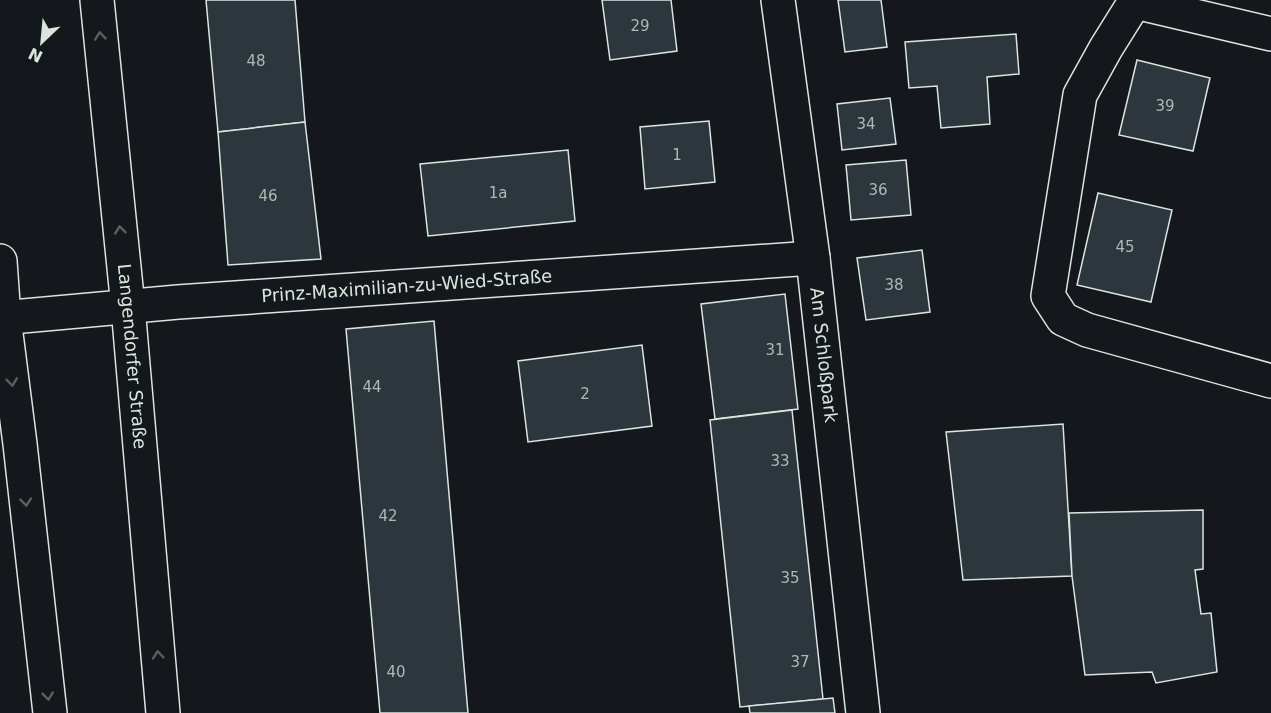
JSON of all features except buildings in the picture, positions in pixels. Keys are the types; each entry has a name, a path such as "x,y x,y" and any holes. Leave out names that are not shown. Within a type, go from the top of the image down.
{"street":[{"name":"Langendorfer Straße","path":"97,0 128,307 163,713"},
{"name":"Am Schloßpark","path":"778,0 813,258 863,713"},
{"path":"1271,34 1136,1 1080,95 1048,296 1063,319 1087,330 1271,381"},
{"name":"Prinz-Maximilian-zu-Wied-Straße","path":"2,318 178,302 813,258"},
{"path":"0,261 2,318 20,444 50,713"}]}
